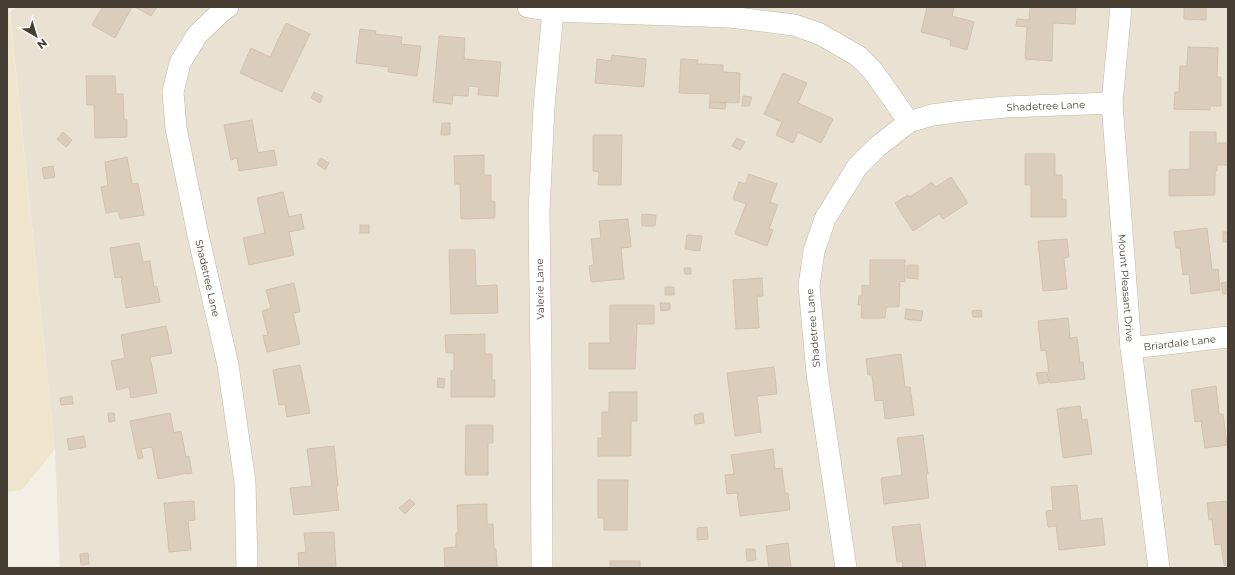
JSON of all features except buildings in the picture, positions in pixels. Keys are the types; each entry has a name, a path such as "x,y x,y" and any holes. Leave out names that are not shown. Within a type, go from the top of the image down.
{"street":[{"name":"Shadetree Lane","path":"228,7 197,35 180,63 173,92 176,128 198,235 228,366 245,482 247,568"},
{"path":"528,7 553,11 730,17 794,25 820,34 858,56 873,71 909,122"},
{"name":"Mount Pleasant Drive","path":"1120,7 1112,103 1131,348 1159,568"},
{"name":"Valerie Lane","path":"542,568 538,212 544,107 553,11"},
{"name":"Shadetree Lane","path":"846,568 817,373 809,286 814,251 825,219 858,167 877,147 909,122 932,115 962,111 1006,107 1112,103"},
{"name":"Briardale Lane","path":"1131,348 1228,337"}],"shaded area":[{"path":"7,7 9,7 55,449 22,490 7,492"},
{"path":"17,7 1228,7 1228,568 60,568 55,449 10,12"}]}
